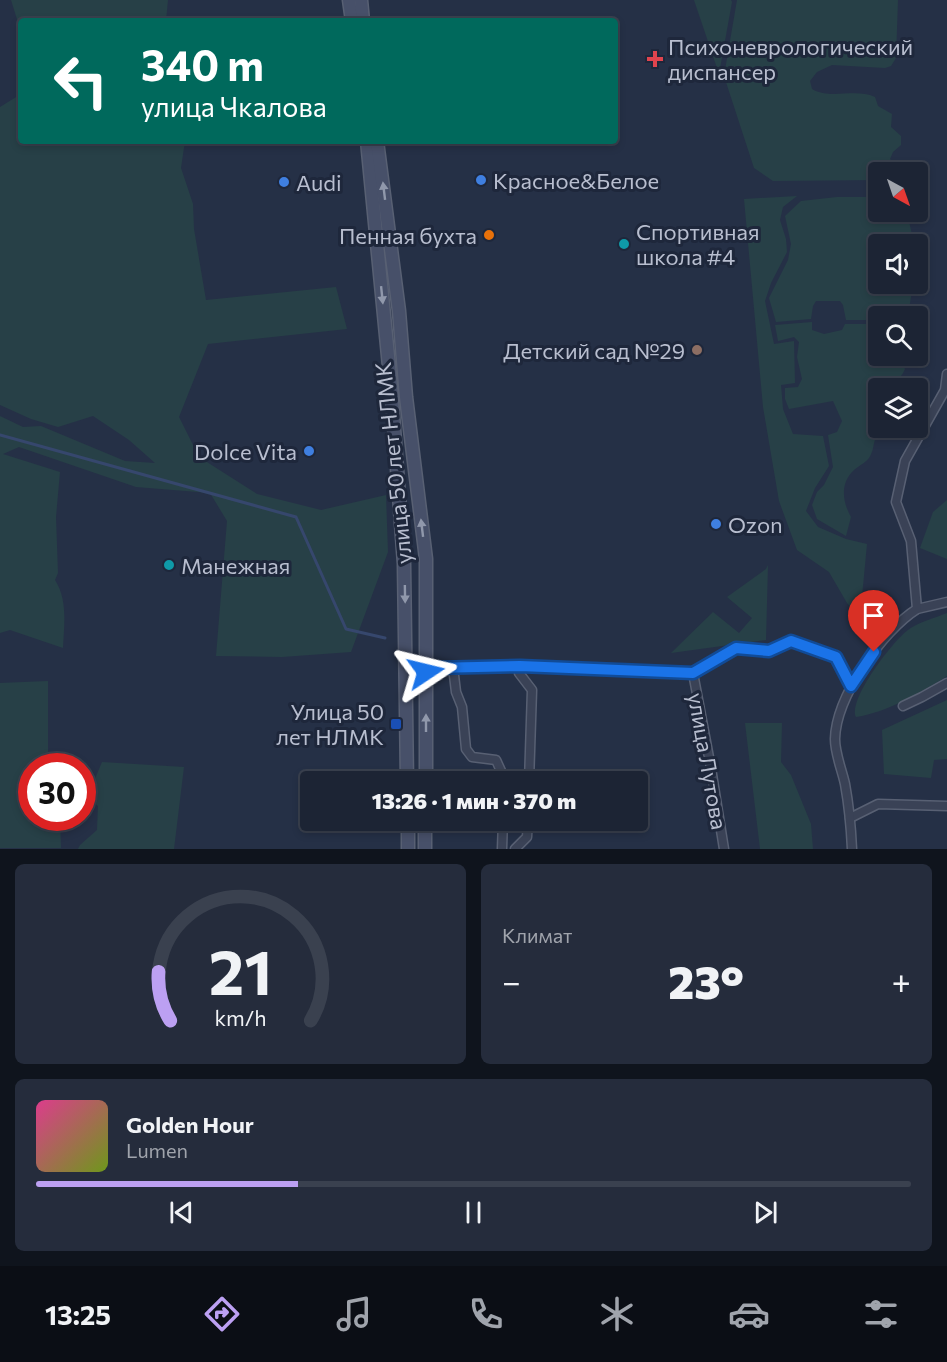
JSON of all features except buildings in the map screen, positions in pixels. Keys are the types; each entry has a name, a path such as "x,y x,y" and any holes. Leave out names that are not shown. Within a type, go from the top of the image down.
{"main road":[{"path":"350,0 352,18"},
{"path":"361,0 363,18"},
{"name":"улица 50 лет НЛМК","path":"367,144 391,387 404,564 407,771"},
{"name":"улица 50 лет НЛМК","path":"378,144 426,560 426,771"},
{"path":"408,831 408,849"}],"street":[{"path":"917,609 911,541 896,502 904,461 945,390 947,374"},
{"path":"852,849 850,818 835,740 838,723 851,686 885,635 903,618 917,609 947,602"},
{"path":"426,672 433,668 520,666 693,673 736,648 769,651 791,641 836,657 851,686"},
{"path":"520,666 519,674 532,690 529,771"},
{"path":"453,667 456,692 462,707 466,749 472,757 496,760 501,771"},
{"name":"улица Лутова","path":"693,673 724,849"},
{"path":"903,705 947,682"},
{"path":"850,818 878,804 947,806"},
{"path":"502,849 503,831"},
{"path":"515,849 527,837 527,831"}],"green space":[{"path":"11,0 168,0 166,18 18,18 18,22"},
{"path":"694,0 731,0 732,2 719,74"},
{"path":"737,0 898,0 896,58 891,66 885,68 832,65 817,72 810,81 812,89 827,94 859,94 875,97 878,106 892,114 891,127 901,136 901,145 893,152 890,159 893,162 868,162 868,180 773,181 754,168 724,76"},
{"path":"18,96 18,144 185,144 181,168 193,204 194,229 206,300 336,287 347,329 208,344 179,417 199,457 257,494 321,510 386,495 388,552 351,652 282,657 216,656 227,521 210,493 136,487 19,447 3,454 60,472 56,517 58,573 55,580 64,604 63,648 10,630 0,633 0,416 23,427 41,426 125,461 155,463 129,440 93,416 58,427 31,419 0,405 0,107"},
{"path":"797,196 783,207 780,220 786,239 787,252 771,283 765,301 774,344 794,341 795,383 781,385 783,409 793,434 823,436 829,466 815,488 806,511 818,527 846,539 867,544 860,618 847,603 829,572 797,550 779,501 763,407 744,199"},
{"path":"837,197 868,197 868,222 909,222 912,234 868,234 868,294 911,294 910,306 868,306 868,320 846,320 840,301 816,301 811,319 776,322 769,298 788,260 791,244 785,216 801,201"},
{"path":"812,322 812,330 824,334 842,330 845,324 868,324 868,366 903,366 905,369 899,378 868,378 868,438 876,438 869,458 849,475 846,481 844,499 851,517 846,536 817,519 812,505 817,492 824,485 833,467 828,435 837,432 842,421 833,401 789,409 785,399 785,388 798,387 802,379 797,357 799,342 794,337 778,341 775,325"},
{"path":"947,500 947,559 920,548 933,512"},
{"path":"768,565 766,640 671,653 713,612 739,633 752,618 727,597 766,569"},
{"path":"947,613 947,676 892,706 856,717 855,709 865,684 892,646 912,627"},
{"path":"48,681 48,753 18,753 18,831 60,831 61,848 0,848 0,683"},
{"path":"947,700 947,759 934,760 931,778 884,774 882,730"},
{"path":"745,723 782,723 781,762 791,775 811,824 813,849 760,849"},
{"path":"102,762 184,767 174,849 78,849 97,830 96,776"}],"waterway":[{"path":"0,435 296,517 346,629 385,638"}],"place":[{"name":"Психоневрологический диспансер","path":"655,59"},
{"name":"Красное&Белое","path":"481,180"},
{"name":"Audi","path":"284,182"},
{"name":"Пенная бухта","path":"489,235"},
{"name":"Спортивная школа #4","path":"624,244"},
{"name":"Детский сад №29","path":"697,350"},
{"name":"Dolce Vita","path":"309,451"},
{"name":"Ozon","path":"716,524"},
{"name":"Манежная","path":"169,565"},
{"name":"Улица 50 лет НЛМК","path":"396,724"}],"route":[{"path":"426,672 433,668 520,666 693,673 736,648 769,651 791,641 836,657 851,686 874,652"}]}
